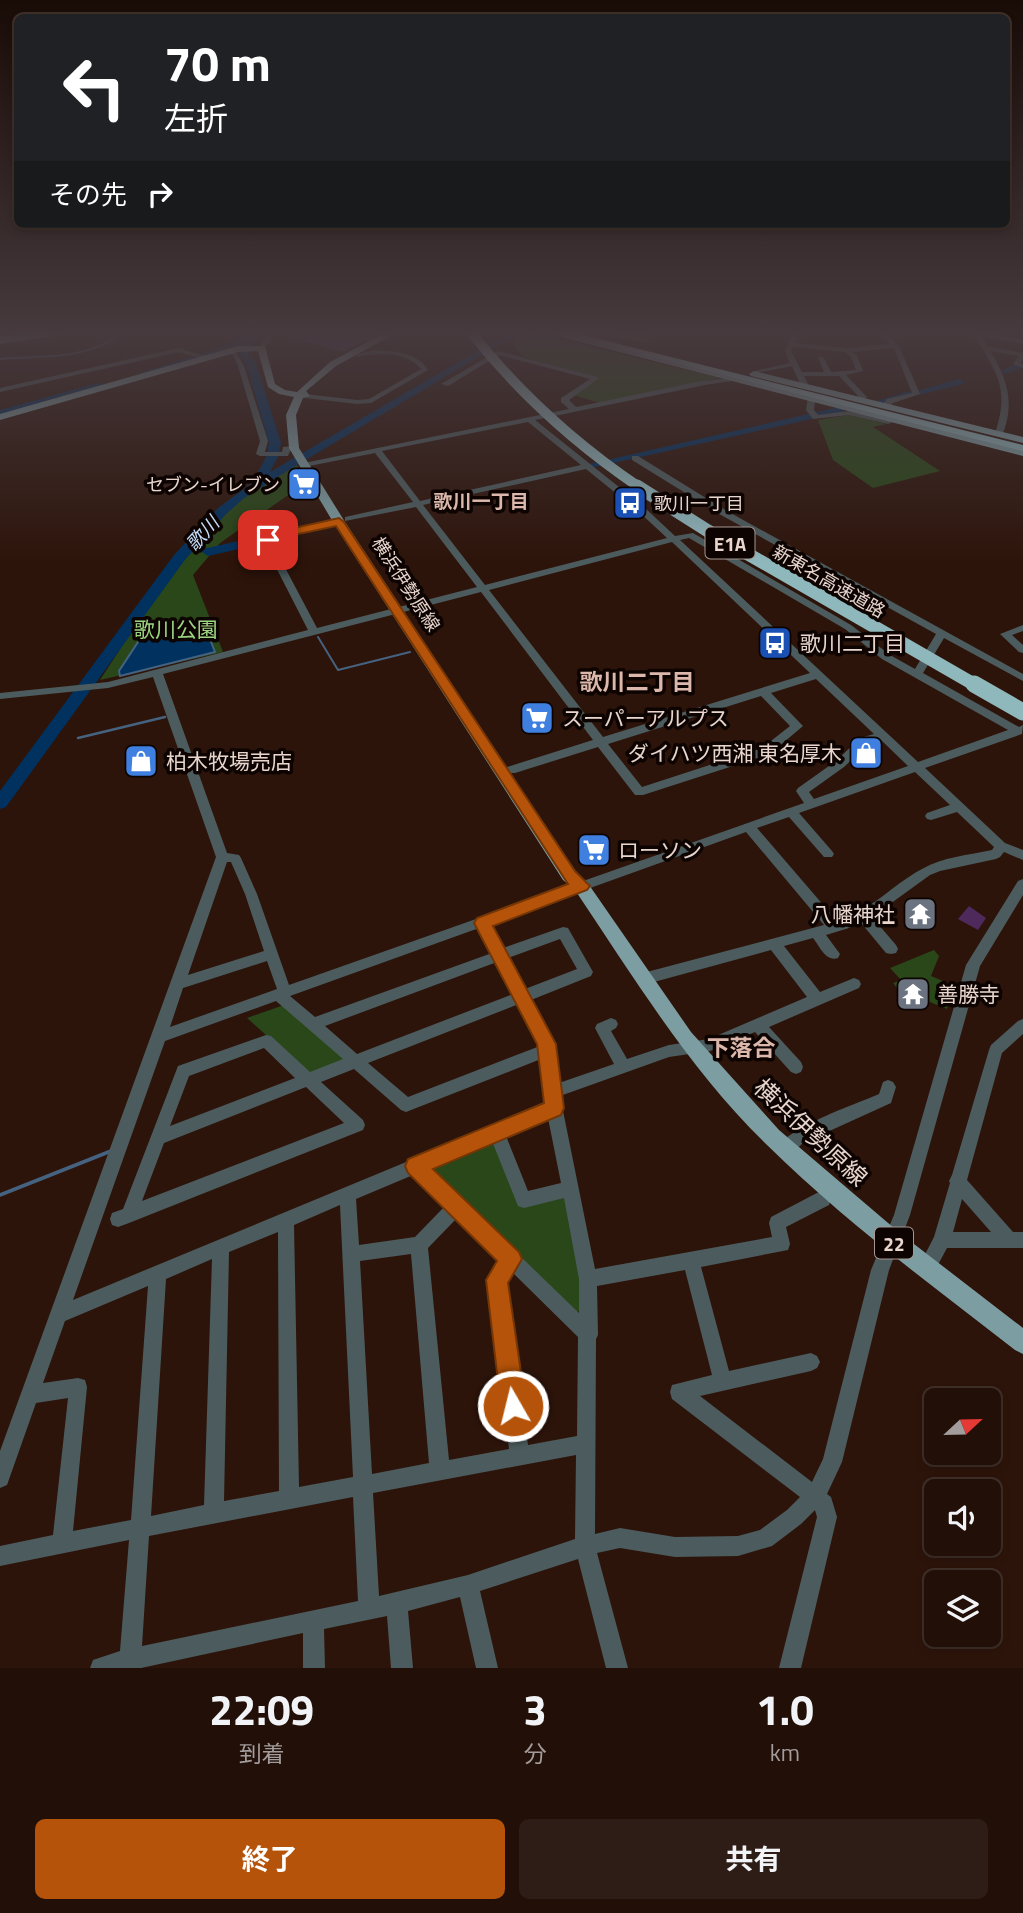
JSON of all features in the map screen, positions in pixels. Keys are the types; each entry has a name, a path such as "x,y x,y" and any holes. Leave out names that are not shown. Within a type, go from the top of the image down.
{"highway":[{"name":"新東名高速道路","path":"539,408 581,444 639,486 773,569 1023,712"},
{"name":"新東名高速道路","path":"547,408 588,442 647,484 786,569 1023,703"},
{"path":"868,408 1023,446"},
{"path":"872,408 1023,446"}],"main road":[{"path":"0,417 32,408"},
{"name":"横浜伊勢原線","path":"294,408 290,415 291,434 298,450 569,876 581,886 691,1047 784,1150 893,1242 1023,1342"},
{"path":"846,408 1023,446"},
{"path":"893,408 999,434 1023,446"},
{"name":"横浜伊勢原線","path":"401,609 580,872 581,886"}],"street":[{"path":"254,408 264,441 260,454 282,455 286,449 298,450"},
{"path":"308,463 580,408"},
{"path":"811,408 814,416 849,413 888,422 894,420"},
{"path":"999,434 1006,408"},
{"path":"529,419 641,509 1001,846 1023,855"},
{"path":"377,450 639,792 766,751 797,726 764,691"},
{"path":"635,458 724,513 1023,678"},
{"path":"314,632 267,542 280,534 588,466"},
{"path":"0,696 101,686 692,537 848,627 886,657 1020,730"},
{"path":"1023,628 1005,634 1023,650"},
{"path":"917,674 941,635"},
{"path":"0,1478 8,1443 30,1395 222,857 157,672"},
{"path":"511,770 816,675"},
{"path":"159,1037 1020,730"},
{"path":"811,804 802,791 840,764 864,741 882,735"},
{"path":"932,816 960,806"},
{"path":"791,811 828,848"},
{"path":"748,827 835,928"},
{"path":"643,979 835,928 864,917 926,872 996,854 1001,846"},
{"path":"222,857 235,858 251,894 282,994 407,1105 547,1050"},
{"path":"101,1668 397,1603 468,1585 585,1546 621,1538 675,1547 738,1546 765,1539 794,1517 815,1496 832,1462 875,1290 893,1242 973,965 1023,884"},
{"path":"864,917 891,949"},
{"path":"483,923 547,1050 553,1100 588,1279 585,1546 617,1668"},
{"path":"160,1137 586,972 563,932 314,1024"},
{"path":"817,933 833,954"},
{"path":"774,944 817,999"},
{"path":"178,984 271,954"},
{"path":"59,1315 497,1133 553,1100 624,1067 669,1051 710,1045 854,984"},
{"path":"757,1024 796,1067"},
{"path":"928,1268 942,1240 996,1050 1023,1025"},
{"path":"602,1027 624,1067"},
{"path":"266,1041 310,1080 357,1125 123,1217 160,1137 183,1070 266,1041"},
{"path":"784,1150 797,1138 880,1094"},
{"path":"497,1133 524,1200 570,1189"},
{"path":"415,1166 589,1335"},
{"path":"957,1181 1017,1240"},
{"path":"348,1195 369,1608"},
{"path":"588,1279 782,1244 777,1223 823,1199"},
{"path":"352,1254 419,1245 456,1207"},
{"path":"286,1220 289,1500"},
{"path":"942,1240 1017,1240"},
{"path":"419,1245 440,1472"},
{"path":"214,1513 221,1247"},
{"path":"511,1259 497,1280 520,1457"},
{"path":"691,1260 722,1380"},
{"path":"131,1663 158,1273"},
{"path":"790,1668 827,1517 824,1504 679,1392 722,1380 811,1362"},
{"path":"30,1395 78,1387 62,1544"},
{"path":"0,1556 586,1444"},
{"path":"468,1585 487,1668"},
{"path":"397,1603 402,1668"},
{"path":"313,1620 314,1668"}],"green space":[{"path":"849,415 886,424 873,427 940,471 873,488 833,460 818,420"},
{"name":"歌川公園","path":"296,464 308,481 220,543 193,575 223,652 100,680 173,569 206,529 259,486"},
{"path":"934,950 939,956 931,976 955,986 947,1009 925,1000 913,1008 893,983 901,980 890,968"},
{"path":"284,1005 350,1059 311,1075 247,1018"},
{"path":"493,1138 523,1202 567,1193 584,1309 577,1312 427,1172 429,1165"}],"water":[{"path":"204,624 215,652 120,676 119,671 140,639"}],"building":[{"name":"ローソン","path":"598,840 607,854 590,859 581,845"},
{"path":"969,906 986,918 978,930 958,919"}],"waterway":[{"path":"0,413 19,408"},
{"path":"258,483 272,457 275,443 264,408"},
{"name":"歌川","path":"0,803 179,558 222,511 239,496 387,408"},
{"path":"591,465 839,410"},
{"path":"208,552 247,543"},
{"path":"318,637 338,670 410,652"},
{"path":"78,738 165,717"},
{"path":"0,1195 111,1151"}],"place":[{"name":"セブン-イレブン","path":"304,484"},
{"name":"歌川一丁目","path":"630,503"},
{"name":"歌川二丁目","path":"775,643"},
{"name":"スーパーアルプス","path":"537,718"},
{"name":"ダイハツ西湘 東名厚木","path":"866,753"},
{"name":"柏木牧場売店","path":"141,761"},
{"name":"ローソン","path":"594,850"},
{"name":"八幡神社","path":"920,914"},
{"name":"善勝寺","path":"913,994"}],"district":[{"name":"歌川一丁目","path":"481,500"},
{"name":"歌川二丁目","path":"637,681"},
{"name":"下落合","path":"741,1047"}],"route":[{"path":"268,540 280,534 339,522 569,876 581,886 483,923 547,1044 554,1108 415,1166 511,1259 497,1280 513,1406"}]}
